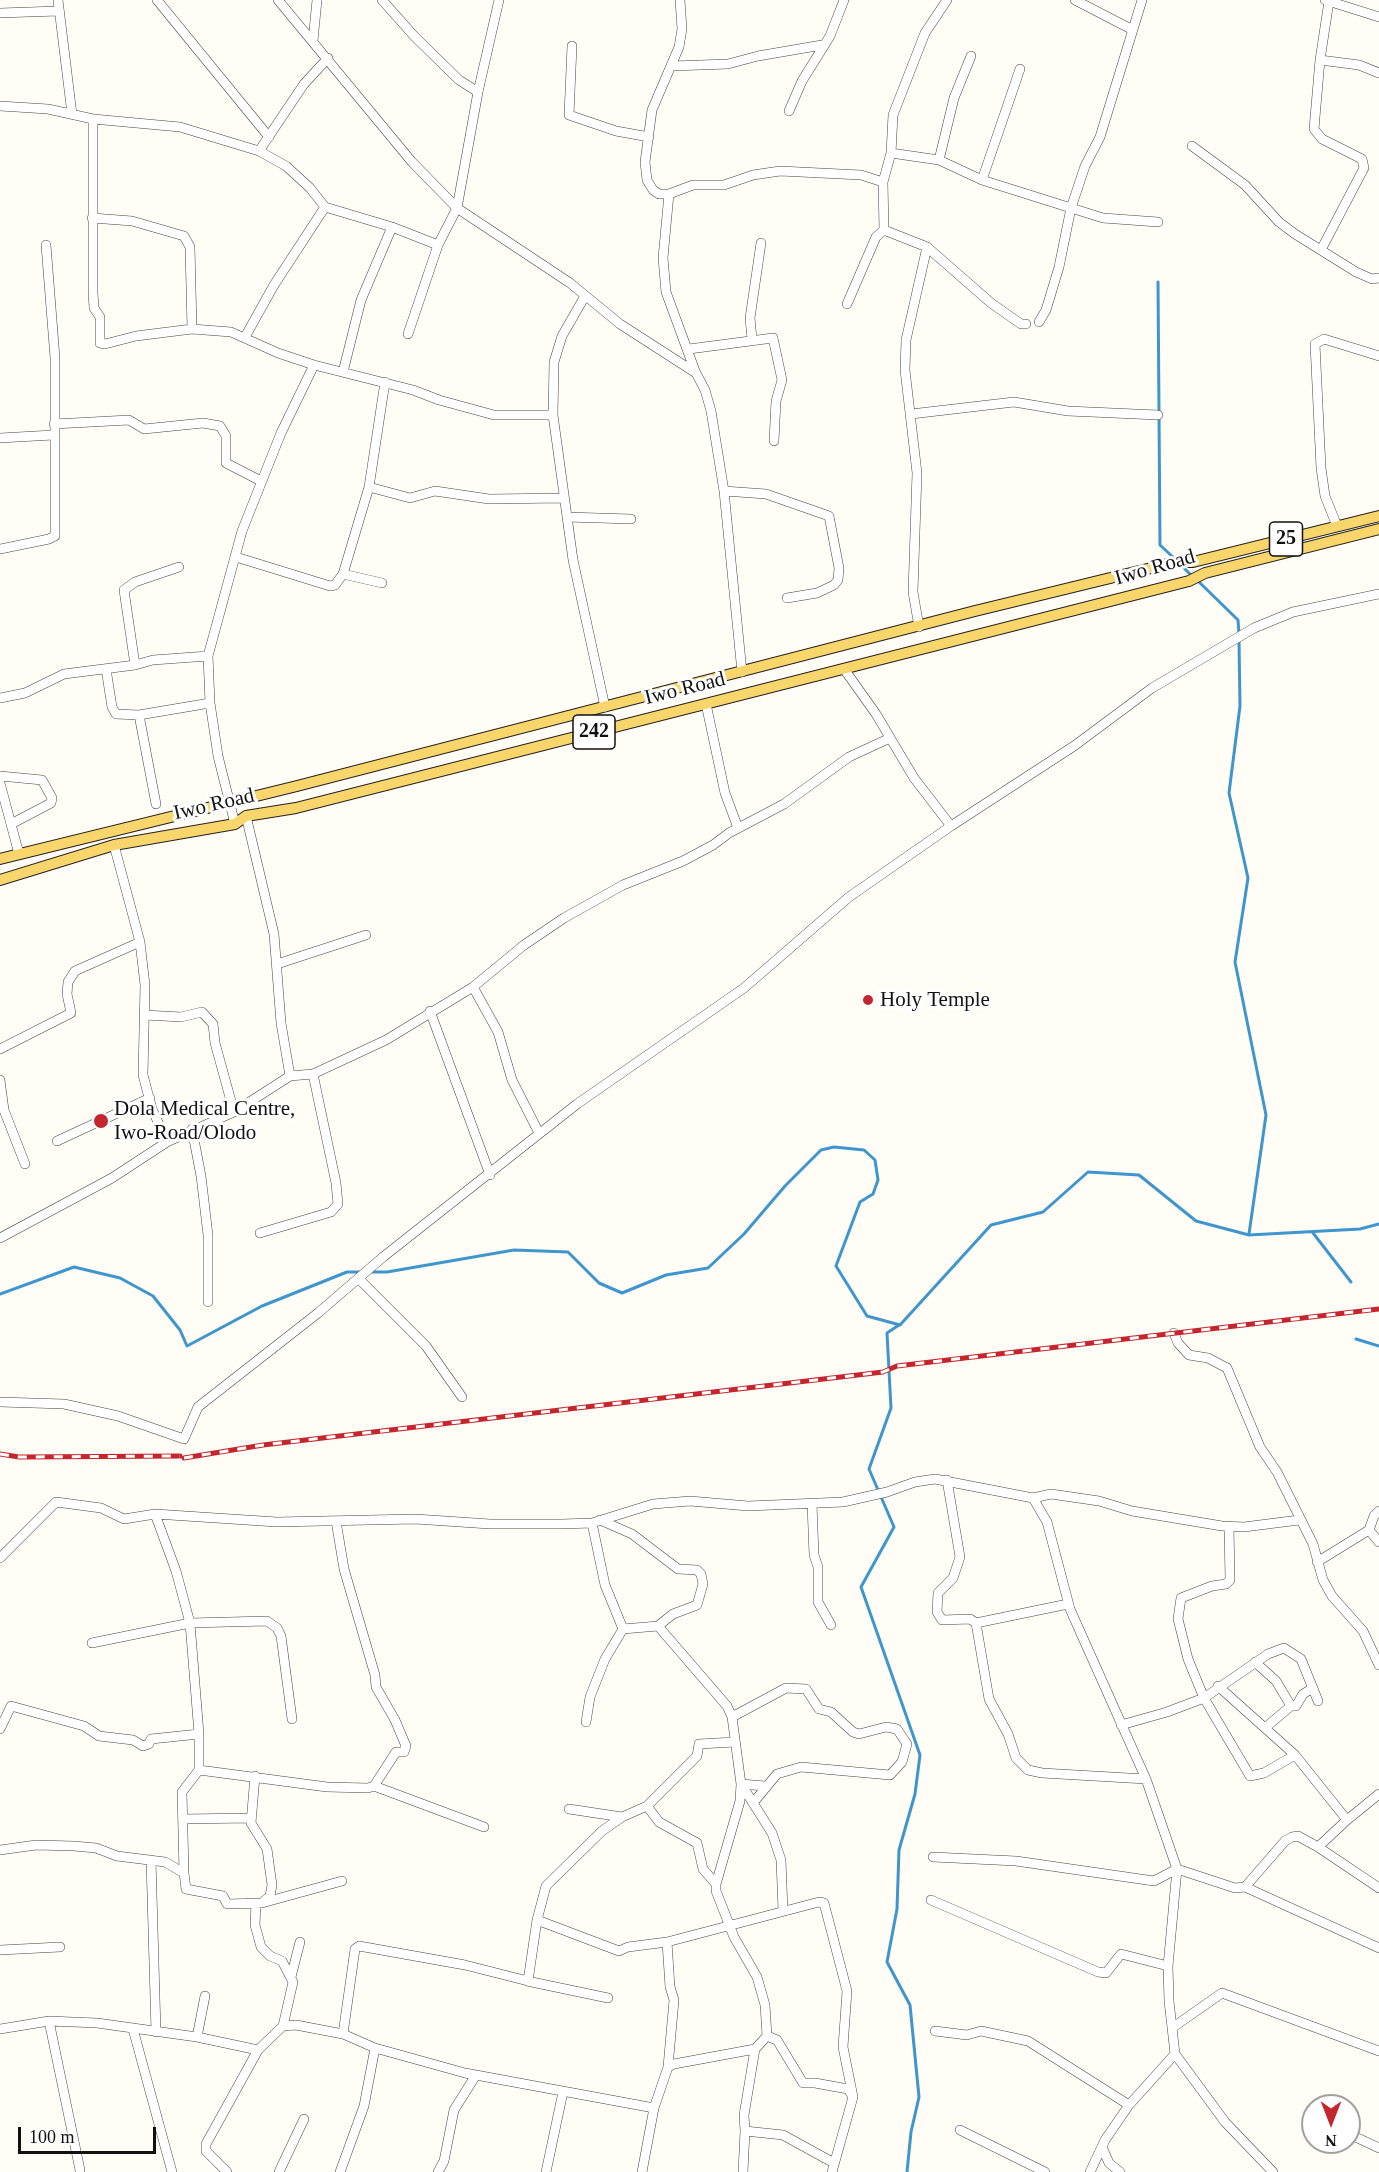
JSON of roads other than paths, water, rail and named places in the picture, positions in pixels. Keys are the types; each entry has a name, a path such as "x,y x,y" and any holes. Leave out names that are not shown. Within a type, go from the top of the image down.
{"main road":[{"name":"Iwo Road","path":"0,859 1176,562 1193,562 1379,516"},
{"name":"Iwo Road","path":"0,880 114,845 235,824 246,816 296,808 1189,581 1205,573 1379,529"}],"street":[{"path":"58,0 72,114"},
{"path":"157,0 269,137"},
{"path":"278,0 412,162 457,208 585,296 620,324 696,373"},
{"path":"313,41 317,0"},
{"path":"382,0 415,37 459,80 478,92"},
{"path":"408,333 438,245 457,208 478,92 499,0"},
{"path":"680,0 682,29 672,66 651,110 645,162 647,180 659,194 669,194 693,185 724,185 753,175 780,171 861,175 883,182"},
{"path":"789,111 802,81 822,45 830,36 844,0"},
{"path":"884,230 883,182 891,153 893,115 903,84 926,33 947,0"},
{"path":"1075,0 1131,29"},
{"path":"1039,322 1046,310 1059,267 1071,208 1100,137 1131,29 1142,0"},
{"path":"1322,248 1359,180 1364,165 1362,159 1322,139 1314,129 1327,1 1379,17"},
{"path":"0,13 58,11"},
{"path":"672,66 728,64 758,56 822,45"},
{"path":"573,46 569,115 616,131 649,137"},
{"path":"939,160 954,98 970,56"},
{"path":"259,151 304,84 328,58"},
{"path":"1320,60 1359,65 1379,73"},
{"path":"982,180 1020,69"},
{"path":"0,106 48,109 93,118 180,127 259,151 286,166 310,188 326,207 392,227 438,245"},
{"path":"93,118 94,308 100,317 100,342 105,344 136,336 192,329 231,332 278,353 314,365 385,382 494,415 553,416"},
{"path":"1192,146 1245,185 1279,222 1365,276 1379,278"},
{"path":"891,153 939,160 982,180 1103,218 1158,222"},
{"path":"669,194 663,258 666,292 696,373 705,390 711,411 724,491 742,672"},
{"path":"245,337 274,285 326,207"},
{"path":"92,218 132,221 184,236 190,247 192,329"},
{"path":"343,372 361,300 392,227"},
{"path":"884,230 927,247 992,303 1021,324 1026,324"},
{"path":"847,304 876,237 884,230"},
{"path":"752,339 750,318 761,243"},
{"path":"0,549 55,536 53,435 55,358 46,245"},
{"path":"919,627 913,592 917,473 905,369 906,340 927,247"},
{"path":"585,296 562,336 554,362 553,416 576,571 605,707"},
{"path":"689,349 773,338 782,380 776,401 774,441"},
{"path":"1337,526 1325,496 1321,468 1316,344 1324,339 1379,356"},
{"path":"235,824 218,756 210,703 208,656 236,557 261,481 314,365"},
{"path":"236,557 330,586 335,585 344,574 369,487 385,382"},
{"path":"911,414 1014,402 1068,411 1158,416"},
{"path":"54,424 129,420 144,429 203,423 220,426 226,436 226,463 261,481"},
{"path":"0,438 53,435"},
{"path":"369,487 410,498 435,491 489,499 564,498"},
{"path":"724,491 766,494 829,516 838,557 838,580 834,585 817,592 787,598"},
{"path":"567,517 631,519"},
{"path":"135,665 124,590 141,579 179,567"},
{"path":"344,574 382,583"},
{"path":"0,1402 64,1404 118,1416 184,1439 198,1407 360,1279 383,1257 490,1175 539,1133 678,1032 744,988 849,897 951,826 1074,746 1152,688 1254,628 1293,612 1379,594"},
{"path":"0,698 25,693 64,675 135,665 153,660 208,656"},
{"path":"106,669 114,712 139,715 210,703"},
{"path":"844,669 914,778 951,826"},
{"path":"706,704 725,793 738,828"},
{"path":"139,715 156,804"},
{"path":"0,1238 112,1178 167,1142 234,1112 290,1076 313,1074 386,1040 430,1011 473,987 524,945 564,918 623,885 683,861 784,804 849,757 890,738"},
{"path":"0,776 42,780 52,798 51,803 11,824"},
{"path":"0,783 19,854"},
{"path":"246,816 274,934 280,1023 290,1076"},
{"path":"114,845 140,942 145,1015 143,1075 158,1128 167,1142"},
{"path":"277,964 366,935"},
{"path":"0,1049 71,1013 67,994 68,982 75,971 140,942"},
{"path":"473,987 498,1032 512,1080 539,1133"},
{"path":"430,1011 490,1175"},
{"path":"145,1015 181,1017 202,1012 213,1024 215,1043 234,1112"},
{"path":"260,1233 330,1212 338,1204 336,1183 313,1074"},
{"path":"0,1080 2,1111 25,1164"},
{"path":"57,1141 150,1098"},
{"path":"192,1130 201,1176 208,1235 208,1302"},
{"path":"360,1279 433,1354 462,1397"},
{"path":"1174,1333 1178,1343 1189,1355 1208,1358 1227,1368 1260,1447 1277,1472 1313,1544 1317,1562 1332,1596 1363,1631 1379,1665"},
{"path":"0,1558 56,1502 101,1508 124,1519 155,1514 277,1522 415,1519 490,1524 596,1522 653,1504 690,1501 748,1506 812,1504 875,1495 915,1482 947,1480 1033,1498 1051,1494 1099,1501 1160,1516 1229,1526 1299,1520"},
{"path":"947,1480 960,1557 953,1578 938,1593 937,1612 942,1620 970,1619 976,1623 1068,1604"},
{"path":"1033,1498 1047,1522 1068,1604 1100,1671 1120,1725 1146,1779 1177,1869 1168,1966 1175,2054 1225,2122 1273,2172"},
{"path":"812,1504 814,1555 818,1567 818,1602 831,1625"},
{"path":"1317,1562 1369,1530 1374,1516 1379,1511"},
{"path":"155,1514 176,1571 190,1623 199,1734 199,1770 182,1792 186,1889 223,1896 227,1904 259,1903 342,1881"},
{"path":"336,1521 344,1569 375,1675 376,1687 395,1720 406,1746 404,1752 396,1752 374,1786"},
{"path":"596,1522 632,1534 678,1569 697,1570 701,1574 703,1584 697,1605 673,1614 658,1626 623,1629"},
{"path":"596,1522 605,1586 623,1629"},
{"path":"1229,1526 1232,1571 1230,1580 1226,1584 1212,1586 1181,1598 1178,1613 1188,1659 1204,1698 1250,1776 1264,1773 1295,1755"},
{"path":"1369,1530 1379,1542"},
{"path":"93,1643 190,1623 267,1621 277,1628 281,1636 292,1719"},
{"path":"976,1623 988,1700 1022,1765 1028,1770 1042,1773 1146,1779"},
{"path":"658,1626 727,1706 732,1717 741,1784 737,1817 716,1884"},
{"path":"586,1722 590,1697 605,1659 623,1629"},
{"path":"1120,1725 1167,1712 1204,1698 1218,1686 1276,1649 1292,1651 1301,1659 1308,1670 1318,1701"},
{"path":"1255,1662 1276,1680 1291,1706"},
{"path":"1218,1686 1295,1755 1347,1820"},
{"path":"732,1717 786,1688 806,1689 819,1709 831,1712 853,1732 859,1734 886,1727 897,1729 907,1744 902,1762 890,1775 801,1767 777,1774 753,1803"},
{"path":"1266,1727 1291,1706 1296,1706 1303,1694 1313,1688"},
{"path":"0,1729 10,1706 84,1725 99,1736 134,1740 143,1746 149,1744 151,1739 199,1734"},
{"path":"527,1981 537,1920 546,1886 602,1831 622,1817 647,1806 697,1756 699,1744 735,1742"},
{"path":"199,1770 327,1786 374,1786 484,1827"},
{"path":"227,2172 206,2151 206,2144 258,2050 283,2026 293,1982 282,1961 270,1956 261,1947 255,1925 259,1903 270,1896 273,1885 267,1849 250,1818 255,1776"},
{"path":"741,1784 765,1786"},
{"path":"741,1784 772,1833 780,1860 783,1911"},
{"path":"1318,1847 1379,1794"},
{"path":"647,1806 659,1822 697,1843 704,1869 716,1884 729,1924 757,1977 765,2005 767,2036 755,2049 744,2115 743,2172"},
{"path":"569,1809 622,1817"},
{"path":"183,1819 250,1818"},
{"path":"1245,1887 1286,1841 1298,1836 1379,1888"},
{"path":"0,1850 36,1845 96,1848 117,1856 174,1865 184,1873"},
{"path":"174,1865 184,1857"},
{"path":"933,1857 1016,1861 1154,1881 1177,1869 1235,1888 1245,1887 1379,1948"},
{"path":"151,1860 156,2032"},
{"path":"704,1869 720,1871"},
{"path":"931,1900 1098,1972 1106,1973 1120,1954 1168,1966"},
{"path":"537,1920 619,1951 628,1947 667,1942 819,1902 826,1907 847,1991 843,2047 853,2097 833,2168 783,2135 745,2132"},
{"path":"534,1937 552,1925"},
{"path":"291,1977 300,1942"},
{"path":"642,2172 654,2108 668,2067 674,2000 670,1987 667,1942"},
{"path":"343,2034 355,1949 359,1946 465,1965 608,1998"},
{"path":"0,1950 60,1947"},
{"path":"1172,2028 1222,1992 1379,2051"},
{"path":"197,2037 205,1996"},
{"path":"0,2029 49,2021 134,2028 197,2037 258,2050"},
{"path":"49,2021 80,2170"},
{"path":"283,2026 296,2025 343,2034 375,2048 476,2075 654,2108"},
{"path":"134,2028 172,2172"},
{"path":"935,2031 967,2035 981,2031 1028,2041 1129,2105"},
{"path":"767,2036 777,2040 803,2083 815,2082 848,2089 853,2097"},
{"path":"340,2172 364,2106 375,2048"},
{"path":"668,2067 755,2049"},
{"path":"1090,2172 1102,2147 1129,2105 1175,2054"},
{"path":"438,2172 444,2161 454,2110 476,2075"},
{"path":"546,2172 563,2092"},
{"path":"279,2172 304,2118"},
{"path":"960,2130 1045,2172"},
{"path":"1361,2140 1379,2148"},
{"path":"1102,2147 1109,2163 1120,2172"}],"waterway":[{"path":"1158,282 1160,545 1175,559"},
{"path":"1182,566 1192,576"},
{"path":"1197,580 1238,620 1239,634"},
{"path":"1239,640 1240,706 1229,793 1248,878 1235,962 1266,1115 1249,1234"},
{"path":"368,1272 387,1272 514,1250 568,1252 599,1283 622,1293 666,1275 708,1268 744,1234 785,1186 821,1150 834,1147 864,1150 875,1160 878,1180 873,1194 860,1202 836,1266 867,1316 900,1325 991,1225 1043,1212 1088,1172 1139,1175 1196,1221 1249,1235 1360,1229 1379,1224"},
{"path":"1313,1233 1351,1282"},
{"path":"0,1294 74,1267 120,1278 153,1296 180,1330 187,1346 262,1306 347,1272 362,1272"},
{"path":"899,1325 887,1333 891,1408 869,1469 894,1527 861,1587 920,1755 915,1794 899,1850 897,1909 887,1962 910,2005 919,2097 911,2132 907,2172"},
{"path":"1356,1339 1379,1346"}],"railway":[{"path":"184,1458 263,1445 883,1372 897,1366 1379,1309"},
{"path":"0,1454 19,1457 180,1456"}],"place":[{"name":"Holy Temple","path":"868,1000"},
{"name":"Dola Medical Centre, Iwo-Road/Olodo","path":"101,1121"}]}
